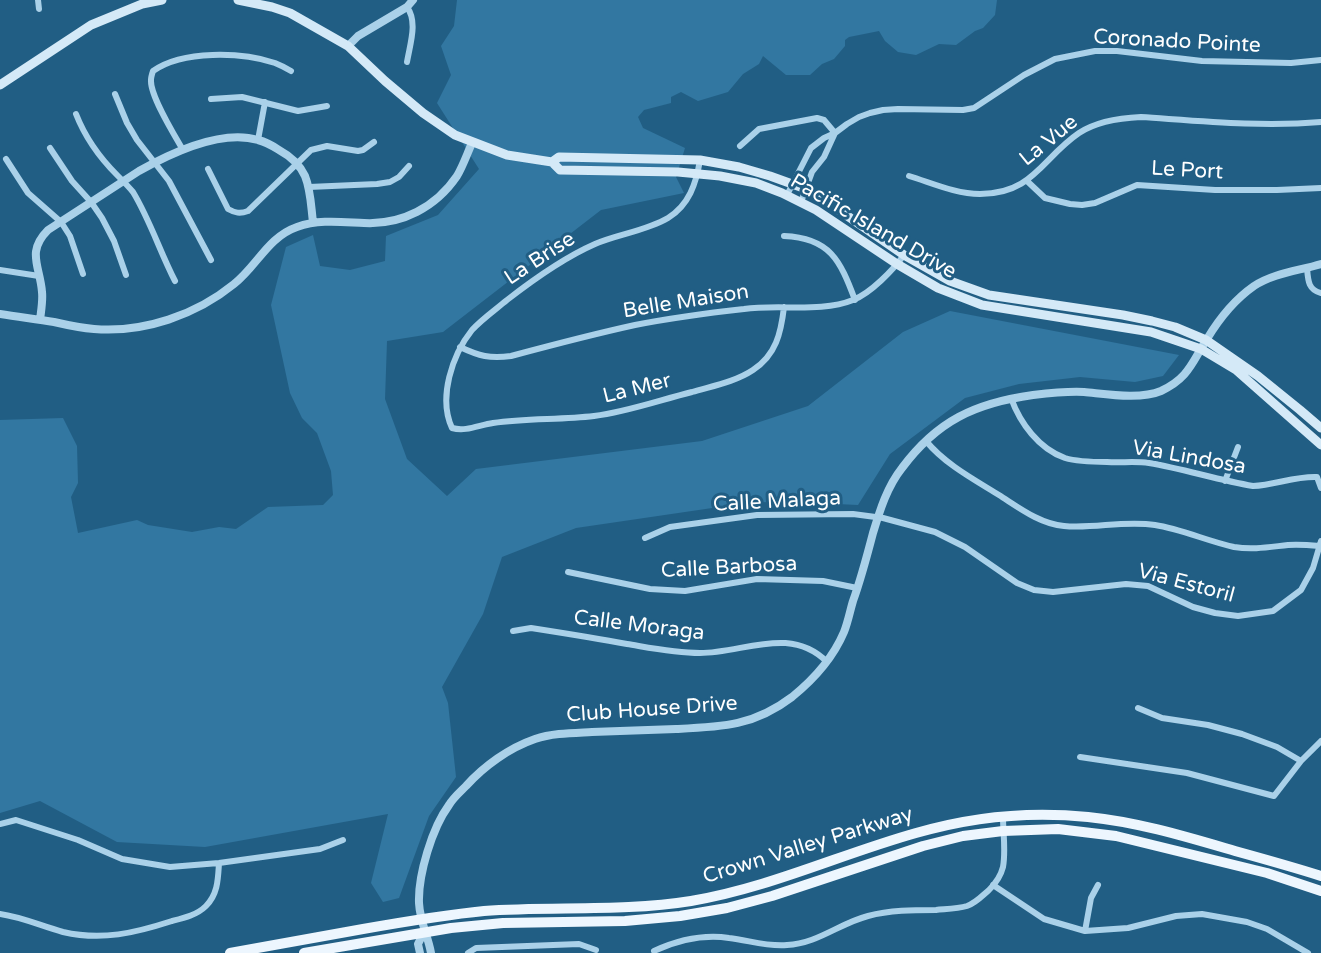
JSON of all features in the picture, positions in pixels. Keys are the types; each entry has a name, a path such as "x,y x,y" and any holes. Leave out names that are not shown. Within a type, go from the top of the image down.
{"main road":[{"path":"0,86 91,26 142,4 162,0"},
{"name":"Pacific Island Drive","path":"238,0 272,7 290,14 348,46 423,113 454,135 472,143 517,158 552,162 560,170 678,172 720,176 756,183 801,202 938,288 982,305 1150,332 1200,349 1236,370 1321,445"},
{"name":"Pacific Island Drive","path":"552,162 559,157 699,160 739,167 770,176 806,189 904,255 951,281 989,295 1123,315 1175,327 1206,340 1258,376 1321,428"},
{"name":"Crown Valley Parkway","path":"230,953 422,919 496,910 638,906 692,901 745,889 916,833 968,821 1030,815 1088,817 1132,824 1321,876"},
{"name":"Crown Valley Parkway","path":"303,953 424,932 503,923 625,921 727,909 923,846 963,836 1003,831 1058,829 1096,833 1267,873 1321,891"},
{"path":"1267,873 1270,869 1274,869 1311,879 1321,876"}],"street":[{"path":"38,0 39,9"},
{"path":"348,46 358,36 410,3 413,25 407,62"},
{"name":"Coronado Pointe","path":"787,195 811,148 859,117 883,110 974,108 1024,75 1055,59 1095,51 1117,51 1202,61 1291,63 1321,60"},
{"path":"183,150 155,95 151,82 153,71 173,61 201,55 217,55 263,60 291,71"},
{"path":"115,94 127,123 137,140 169,181 211,260"},
{"path":"211,99 242,97 298,111 327,106"},
{"path":"258,140 265,102"},
{"path":"76,114 91,145 133,193 175,281"},
{"name":"La Vue","path":"909,176 975,194 1012,189 1027,181 1080,132 1111,120 1141,117 1257,125 1321,122"},
{"path":"740,146 759,129 817,118 824,120 835,133 824,157 812,172 801,202"},
{"path":"40,320 43,293 35,258 40,238 48,230 154,162 183,150 232,137 258,140 283,152 297,164 304,174 309,187 313,222"},
{"path":"208,169 228,209 234,213 241,213 248,211 311,150 327,146 358,151 374,142"},
{"path":"0,314 93,329 113,330 135,328 183,315 233,285 270,243 296,227 313,222 333,221 375,224 392,221 422,210 449,187 458,174 472,143"},
{"path":"50,148 109,229 126,275"},
{"path":"6,159 28,193 61,222 70,236 83,274"},
{"name":"La Brise","path":"452,428 447,404 452,364 460,347 473,329 528,284 557,265 593,245 669,217 692,193 698,174 699,160"},
{"path":"309,187 390,182 399,177 409,166"},
{"name":"Le Port","path":"1027,181 1045,198 1082,205 1095,203 1137,185 1215,190 1321,188"},
{"path":"784,236 800,236 815,241 829,251 846,277 855,300"},
{"name":"Belle Maison","path":"460,347 479,355 498,358 635,326 759,307 823,307 855,300 872,288 904,255"},
{"name":"Club House Drive","path":"430,953 419,905 420,881 432,839 448,805 491,762 535,739 565,733 712,728 763,716 790,698 827,662 844,632 884,500 899,472 936,430 974,409 1011,398 1069,391 1132,395 1161,391 1182,377 1191,367 1200,349 1224,314 1236,300 1256,284 1281,273 1321,264"},
{"path":"1307,268 1309,285 1321,293"},
{"path":"0,270 39,276"},
{"name":"La Mer","path":"452,428 459,430 492,423 614,413 731,380 753,370 772,350 782,327 784,307"},
{"name":"Via Lindosa","path":"1011,398 1016,413 1031,434 1042,445 1065,458 1146,463 1253,486 1265,486 1304,476 1317,477 1321,488"},
{"path":"926,441 938,454 958,469 1048,523 1064,526 1123,523 1157,525 1234,547 1258,549 1320,544"},
{"path":"1225,481 1238,447"},
{"name":"Calle Malaga","path":"645,538 670,527 757,515 853,513 878,518"},
{"name":"Via Estoril","path":"878,518 935,532 965,547 1017,583 1034,590 1053,592 1126,584 1148,586 1193,607 1238,616 1273,611 1301,590 1313,568 1320,544"},
{"name":"Calle Barbosa","path":"568,572 650,589 685,591 757,579 823,581 857,588"},
{"name":"Calle Moraga","path":"513,631 531,628 657,649 700,653 727,651 776,642 792,643 815,651 827,662"},
{"path":"1138,708 1162,718 1208,725 1242,734 1277,747 1301,761"},
{"path":"1080,756 1187,773 1274,796 1301,761 1321,741"},
{"path":"654,951 692,938 709,936 775,946 803,943 826,935 853,920 870,915 968,906 980,899 1001,873 1004,846 1003,817"},
{"path":"0,824 16,820 78,840 123,859 170,867 219,863 320,849 343,840"},
{"path":"0,914 15,916 63,932 101,937 137,932 195,914 205,907 216,890 219,863"},
{"path":"993,885 1044,919 1085,931 1128,928 1176,916 1202,914 1247,922 1267,929 1308,953"},
{"path":"1085,931 1091,898 1098,885"},
{"name":"Club House Drive","path":"420,953 418,944 424,932"},
{"path":"468,953 476,948 579,944 596,950"}],"shaded area":[{"path":"457,0 997,0 995,15 983,28 956,45 939,44 916,55 898,52 885,41 879,31 849,37 834,59 822,64 810,75 786,75 763,56 759,64 743,74 728,92 698,101 681,92 671,97 671,103 644,110 638,117 643,128 685,148 676,177 684,193 601,210 443,332 387,341 385,399 407,459 447,496 476,469 702,441 808,406 903,332 950,311 1179,355 1163,376 1135,382 1080,377 1019,384 965,398 890,454 858,505 753,502 576,528 502,557 483,614 442,687 448,703 456,777 429,816 399,898 383,902 371,883 388,814 205,847 117,842 40,801 0,813 0,420 63,418 77,446 78,483 71,497 78,533 137,520 148,525 192,532 219,527 236,529 268,507 323,505 333,495 331,471 317,433 302,418 290,393 271,305 286,247 313,235 320,266 350,270 385,261 386,236 438,215 479,169 437,103 451,75 441,46 454,26"}]}
